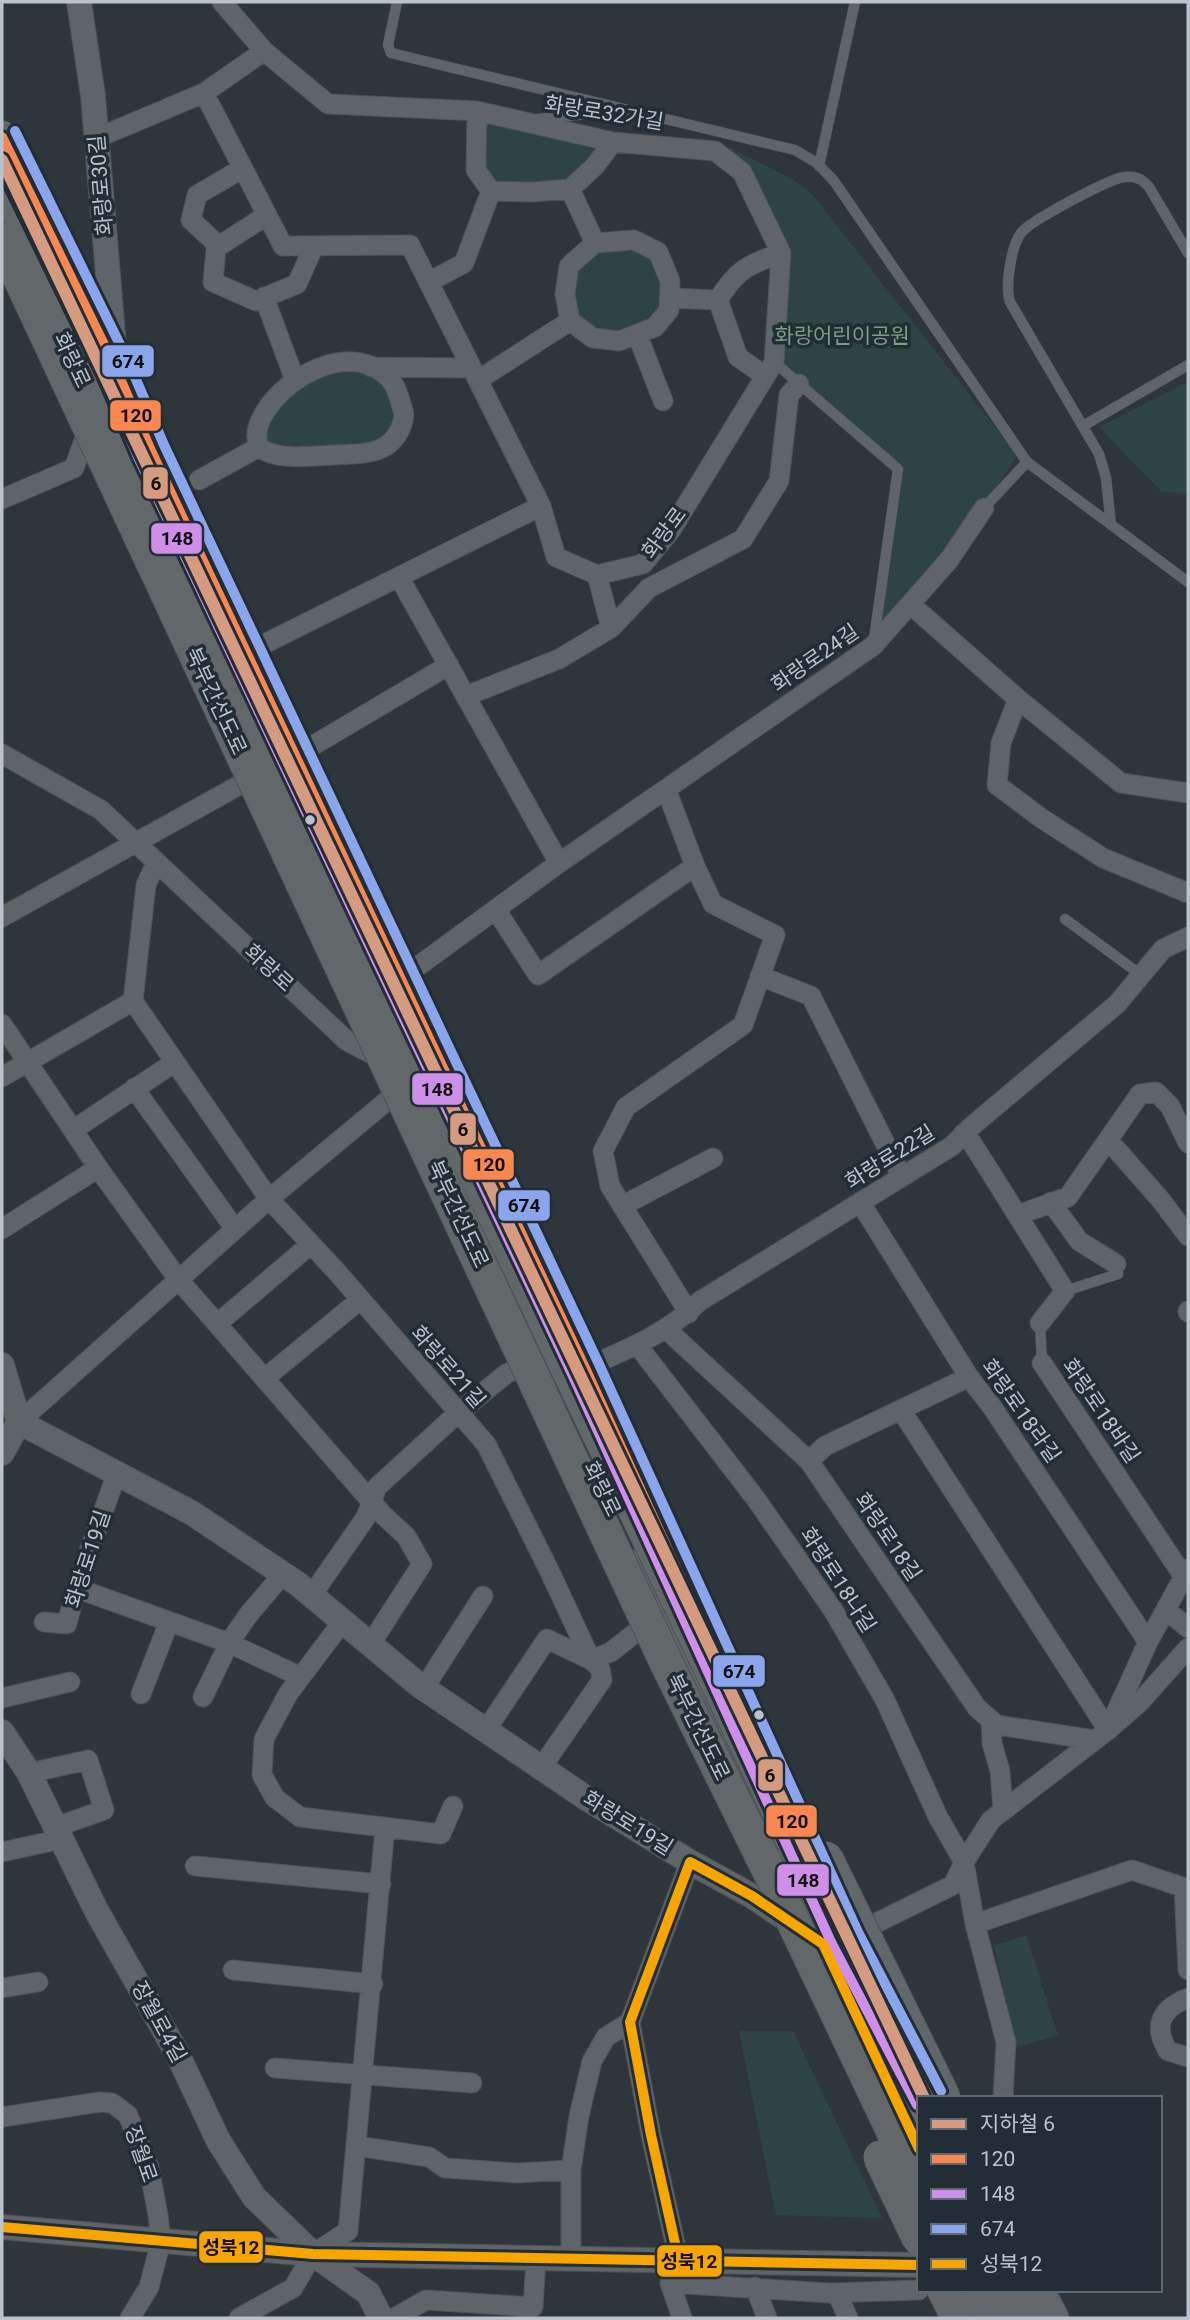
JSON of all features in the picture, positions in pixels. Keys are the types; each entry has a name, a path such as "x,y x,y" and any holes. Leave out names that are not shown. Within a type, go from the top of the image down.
{"highway":[{"name":"북부간선도로","path":"2,180 917,2103"},
{"name":"북부간선도로","path":"8,249 667,1664 917,2182"},
{"path":"667,1664 719,1806 785,1954 917,2235"},
{"path":"732,1712 774,1754 943,2096"},
{"path":"945,2292 958,2318"},
{"path":"970,2292 982,2318"},
{"path":"1009,2292 1020,2318"},
{"path":"1039,2292 1052,2318"}],"main road":[{"name":"화랑로","path":"2,137 116,369 151,451 585,1368 834,1941 917,2145"},
{"name":"화랑로","path":"2,212 8,249 95,409 415,1078 519,1302 538,1359 662,1613 834,1941 928,2096"},
{"path":"981,2292 993,2318"},
{"path":"1027,2292 1039,2318"}],"street":[{"name":"화랑로30길","path":"79,2 97,138 116,369"},
{"name":"화랑로32가길","path":"222,2 264,51 328,104 477,111 613,142 715,151 742,172 781,253 769,369 735,424"},
{"path":"97,138 204,93 264,51"},
{"path":"204,93 283,246 410,245 541,506 556,557 597,575 611,628"},
{"path":"477,111 476,170 491,191"},
{"path":"491,191 570,189 595,166 613,142"},
{"path":"219,246 191,220 197,195 243,168"},
{"path":"570,189 595,243"},
{"path":"429,282 464,263 491,191"},
{"path":"267,215 216,248 213,282 256,301 297,284 314,246"},
{"path":"634,240 658,252 670,281 668,298 669,310 655,327 619,341 593,338 570,321 565,295 569,266 595,243 634,240"},
{"path":"718,300 730,280 751,264 781,253"},
{"path":"264,297 295,380"},
{"path":"668,298 718,300"},
{"path":"718,300 738,357 769,369"},
{"path":"370,367 388,377 404,412 396,439 381,450 352,456 311,458 273,454 264,452 259,447 256,441 258,421 274,397 305,373 331,364 351,363 370,367 475,374 570,321"},
{"path":"637,334 663,401"},
{"path":"466,696 559,659 611,628 649,588 743,539 779,481 789,394 799,384"},
{"path":"2,499 74,468 95,409"},
{"name":"화랑로","path":"597,575 643,564 671,530 735,424"},
{"path":"199,480 259,447"},
{"path":"248,652 541,506"},
{"name":"화랑로24길","path":"402,978 559,863 873,646 949,560 984,508"},
{"path":"400,577 559,863"},
{"path":"910,604 1018,699 1121,783 1188,793"},
{"path":"297,755 449,665"},
{"path":"1018,699 1001,743 997,785 1041,818 1103,858 1188,893"},
{"name":"화랑로","path":"2,754 101,810 347,1041 415,1078"},
{"path":"2,917 267,770"},
{"path":"666,789 695,866 713,904 775,935 743,1025 626,1107 603,1151 610,1186 689,1313"},
{"path":"2,1077 133,1001 146,885 156,863"},
{"path":"496,910 538,975 695,866"},
{"name":"화랑로22길","path":"585,1368 638,1346 689,1313 701,1301 952,1146 1117,1004 1163,949 1188,937"},
{"path":"760,976 811,996 902,1177"},
{"name":"화랑로21길","path":"133,1001 269,1199 486,1444 591,1660"},
{"path":"2,1024 98,1168 178,1279 372,1502 406,1536 422,1564 370,1644"},
{"path":"73,1130 175,1062"},
{"path":"2,1453 19,1422 269,1199 379,1105 415,1078"},
{"path":"134,1088 235,1229"},
{"path":"1018,1215 1068,1196 1140,1094 1156,1092 1170,1106 1188,1143"},
{"path":"963,1134 972,1143 1065,1291"},
{"path":"1109,1140 1188,1236"},
{"path":"622,1206 713,1158"},
{"path":"2,1229 98,1168"},
{"name":"화랑로18라길","path":"860,1202 969,1377 992,1407 1148,1642"},
{"path":"1051,1202 1079,1241 1116,1264"},
{"path":"218,1324 311,1244"},
{"name":"화랑로18바길","path":"1040,1323 1065,1291"},
{"path":"265,1378 360,1300"},
{"name":"화랑로18길","path":"666,1329 808,1461 977,1708 991,1720"},
{"name":"화랑로18나길","path":"638,1346 756,1499 833,1610 885,1700 938,1817 964,1862"},
{"path":"312,1595 366,1517 377,1487 458,1413 506,1374 538,1359"},
{"name":"화랑로18바길","path":"1042,1363 1186,1573"},
{"path":"2,1365 19,1422"},
{"path":"808,1461 825,1446 969,1377"},
{"path":"901,1410 1101,1735"},
{"name":"화랑로19길","path":"19,1422 192,1513 312,1595 424,1688 541,1768 690,1862 834,1941"},
{"name":"화랑로19길","path":"44,1622 67,1624 76,1588 117,1473"},
{"path":"1101,1735 1186,1573"},
{"path":"203,1696 229,1643 248,1614 283,1574"},
{"path":"76,1588 229,1643 301,1677"},
{"path":"424,1688 483,1596"},
{"path":"1166,1610 1188,1628"},
{"path":"591,1660 611,1652 662,1613"},
{"path":"342,1621 288,1694 264,1738 262,1775 275,1798 300,1817 440,1833 453,1806"},
{"path":"141,1694 169,1622"},
{"path":"486,1730 547,1639 591,1660 600,1668 602,1680 541,1768"},
{"path":"834,1941 953,1885 964,1862 991,1820 1141,1701 1188,1648"},
{"path":"2,1698 70,1682"},
{"path":"991,1720 992,1743 1000,1771 1003,1810"},
{"path":"991,1720 997,1724 1101,1735"},
{"name":"장월로4길","path":"2,1732 29,1773 96,1910 177,2053 218,2140 254,2197 313,2255 368,2293 381,2318"},
{"path":"2,1852 52,1841 55,1827 104,1810 88,1760 29,1773"},
{"path":"239,2318 293,2288 313,2255 348,2231 386,1827"},
{"path":"682,2318 630,2022 690,1862"},
{"path":"964,1862 975,1924 1006,2042 1003,2096"},
{"path":"195,1866 381,1884"},
{"path":"975,1924 1132,1870 1186,1889 1188,1970"},
{"path":"233,1970 373,1984"},
{"path":"2,1988 38,1982"},
{"path":"1188,1998 1174,2003 1164,2012 1160,2027 1162,2041 1168,2051 1188,2057"},
{"path":"571,2260 571,2170 579,2116 592,2061 606,2037 630,2022"},
{"path":"275,2068 472,2083"},
{"name":"장월로","path":"2,2117 100,2102 112,2103 128,2115 149,2167 160,2241"},
{"path":"357,2146 429,2157 445,2168 517,2173 571,2170"},
{"path":"2,2227 313,2255 634,2261 675,2272 755,2287 837,2292 917,2290"},
{"path":"130,2318 149,2287 160,2241"},
{"path":"394,2318 426,2300 533,2307 536,2259"},
{"path":"675,2272 917,2265"},
{"path":"755,2287 767,2318"},
{"path":"837,2292 848,2318"}],"lane":[{"path":"397,2 388,45 391,54 795,150 819,166 834,181 1027,462 1188,582"},
{"path":"819,166 855,2"},
{"path":"513,121 626,111"},
{"path":"1111,525 1103,466 1007,293 1017,240 1028,227 1107,181 1136,177 1149,187 1187,250"},
{"path":"1083,426 1188,365"},
{"path":"769,369 799,384 898,469 873,646"},
{"path":"984,508 1027,462"},
{"path":"1065,919 1141,975"},
{"path":"1065,1291 1118,1274 1116,1264"},
{"name":"화랑로18바길","path":"1040,1323 1042,1363"}],"green space":[{"path":"477,111 613,142 570,189 491,191 476,170"},
{"name":"화랑어린이공원","path":"731,148 795,181 811,193 1017,455 984,508 873,646 898,469 774,362 781,253 742,172 715,151"},
{"path":"595,243 658,252 669,310 619,341 570,321 569,266"},
{"path":"323,367 380,372 401,403 396,439 291,456 256,441 259,421"},
{"path":"1188,382 1188,495 1161,491 1099,427"},
{"path":"1026,1936 1058,2035 1016,2047 994,1945"},
{"path":"739,2031 793,2031 882,2218 776,2215"}],"metro line":[{"name":"6","path":"2,160 923,2096"}],"transit line":[{"name":"674","path":"15,131 129,363 164,445 598,1362 858,1932 941,2091"},
{"name":"120","path":"2,137 116,369 151,451 585,1368 845,1938 928,2096"},
{"name":"148","path":"2,168 103,375 138,457 572,1374 832,1944 917,2105"},
{"name":"성북12","path":"679,2261 651,2135 630,2022 690,1862 752,1896 823,1944 917,2145"},
{"name":"성북12","path":"2,2227 313,2254 917,2265"}]}
